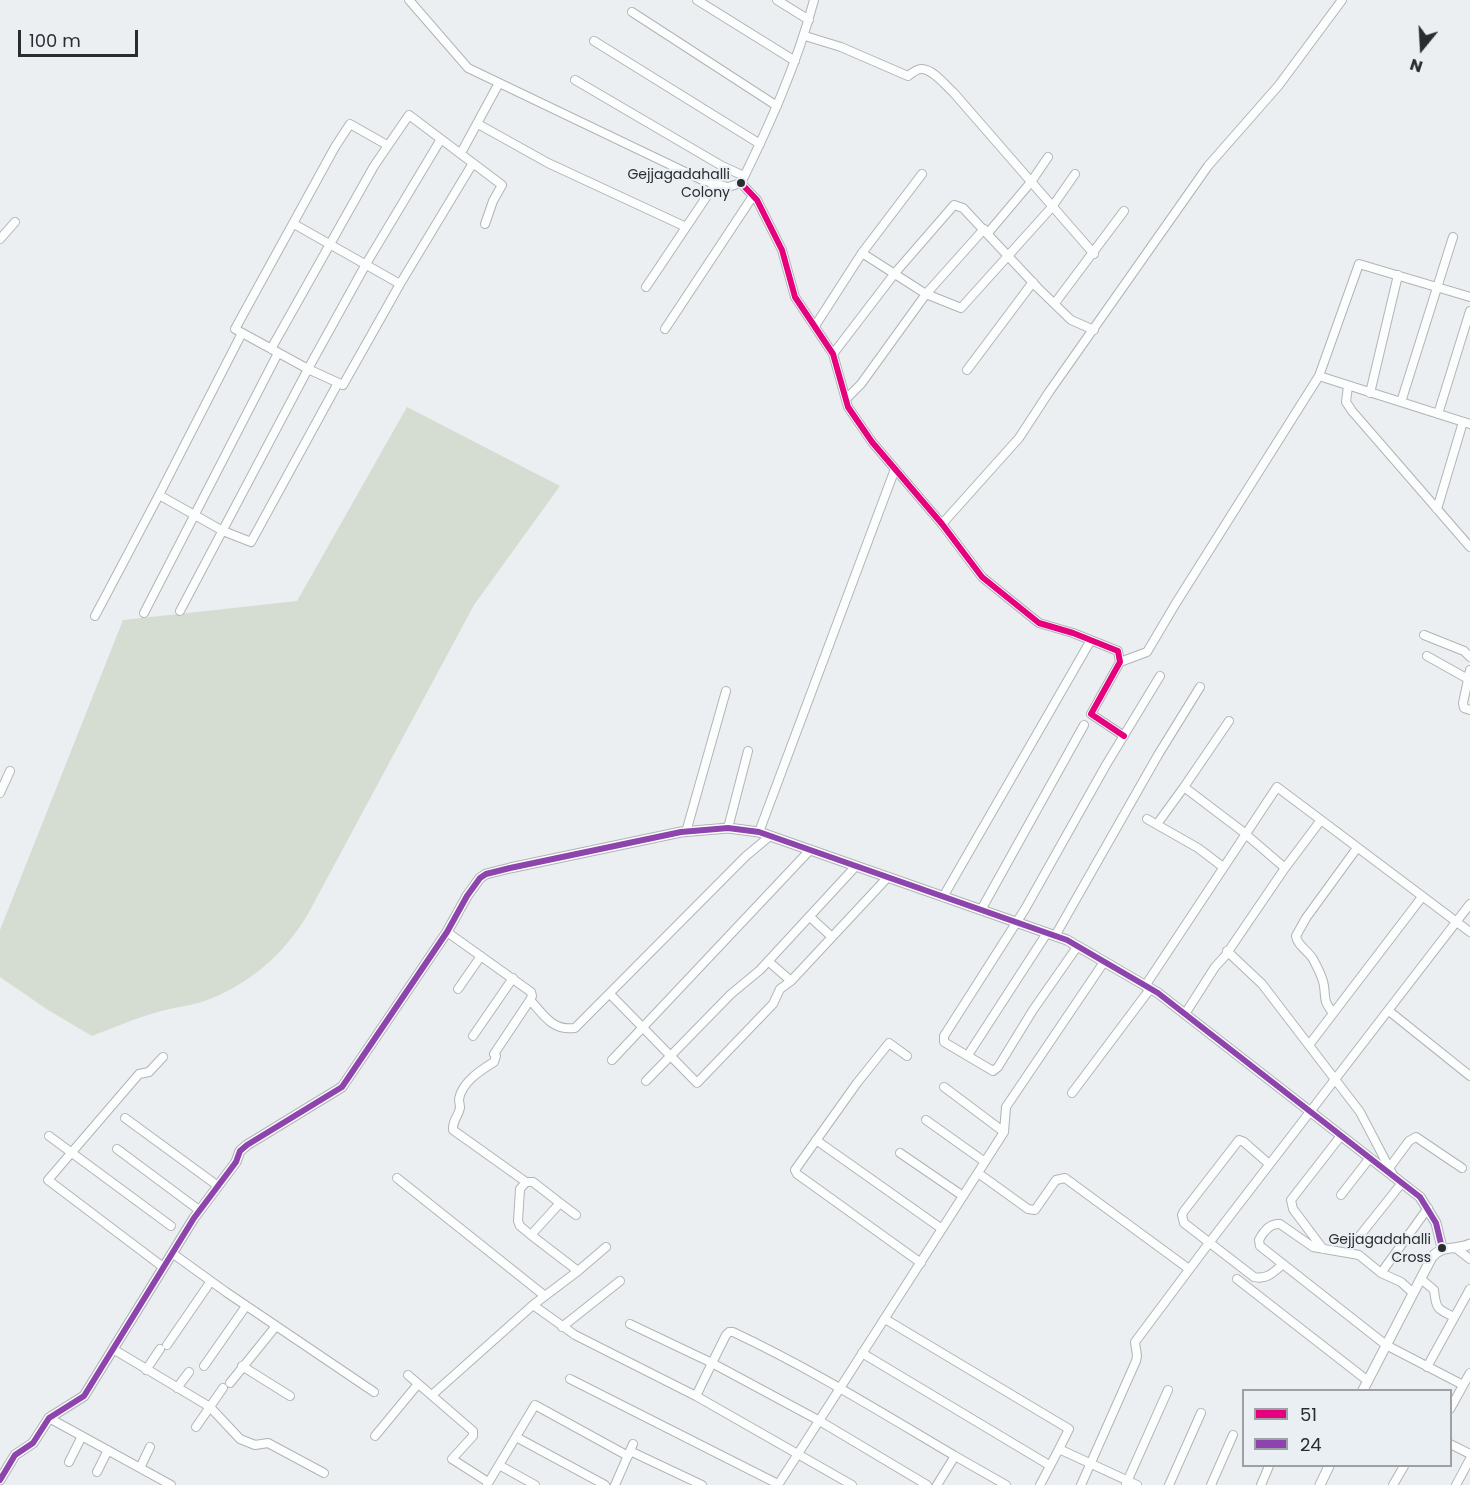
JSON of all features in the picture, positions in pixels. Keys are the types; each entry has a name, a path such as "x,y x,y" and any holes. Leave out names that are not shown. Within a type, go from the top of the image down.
{"street":[{"path":"409,0 468,68 702,180 728,187 742,179 760,144 805,36 814,0"},
{"path":"697,0 795,61"},
{"path":"777,0 809,20"},
{"path":"942,524 1019,438 1048,392 1210,164 1279,85 1342,0"},
{"path":"632,12 777,106"},
{"path":"805,36 842,47 908,76 919,69 925,69 953,92 1094,254"},
{"path":"594,41 760,144"},
{"path":"575,80 742,179 782,250 795,297 833,354 848,407 872,442 942,524 982,577 1039,623 1118,651 1120,662 1091,714 1124,736"},
{"path":"461,153 499,83"},
{"path":"144,613 195,516 274,351 330,243 387,145 409,115 502,185 485,224"},
{"path":"387,145 350,124 335,147 235,329 343,386 400,284 473,163"},
{"path":"478,124 548,163 686,228"},
{"path":"180,610 366,264 441,139"},
{"path":"846,399 861,384 926,294 1031,182 1048,157"},
{"path":"815,326 862,253 922,174"},
{"path":"862,253 926,294 961,308 1052,207 1075,174"},
{"path":"646,287 715,184"},
{"path":"665,329 753,196"},
{"path":"833,354 895,273 954,205 963,208 1071,320 1094,330"},
{"path":"1055,303 1094,254 1124,211"},
{"path":"0,239 15,222"},
{"path":"294,224 400,284"},
{"path":"1401,402 1453,237"},
{"path":"1120,662 1147,652 1319,375 1359,264 1470,297"},
{"path":"1370,393 1398,275"},
{"path":"967,370 1034,282"},
{"path":"1438,414 1470,311"},
{"path":"94,616 242,333"},
{"path":"1319,375 1466,423 1437,509"},
{"path":"159,495 223,531 251,542 338,383"},
{"path":"1348,386 1345,397 1348,404 1470,547"},
{"path":"759,832 895,469"},
{"path":"1424,635 1464,651 1470,657"},
{"path":"943,897 1091,640"},
{"path":"1427,656 1468,680"},
{"path":"1470,670 1463,703 1464,708 1470,710"},
{"path":"1077,946 1033,1010 998,1067 993,1071 944,1042 944,1036 1016,922 1160,676"},
{"path":"969,1055 1051,935 1200,687"},
{"path":"686,832 726,691"},
{"path":"1160,820 1229,722"},
{"path":"981,910 1084,726"},
{"path":"728,828 748,751"},
{"path":"0,793 10,771"},
{"path":"1072,1093 1148,987 1276,787 1470,932"},
{"path":"1184,788 1245,833 1285,868"},
{"path":"1147,819 1198,848 1223,867"},
{"path":"1185,1014 1285,868 1322,820"},
{"path":"0,1480 15,1455 33,1443 49,1418 84,1396 199,1210 236,1162 240,1151 342,1087 447,932 467,896 486,873 686,832 743,828 759,832 1016,922 1077,946 1148,987 1185,1014 1340,1137 1420,1197 1436,1223 1442,1248"},
{"path":"530,1000 554,1026 564,1030 575,1028 746,856 770,836"},
{"path":"1333,1013 1324,999 1324,988 1315,963 1295,939 1306,918 1357,848"},
{"path":"612,1060 810,850"},
{"path":"646,1081 731,994 760,970 856,866"},
{"path":"610,994 697,1083 773,1004 780,989 791,981 888,878"},
{"path":"1309,1045 1422,897"},
{"path":"1081,1485 1136,1361 1135,1342 1470,904"},
{"path":"810,917 832,937"},
{"path":"447,932 513,978 531,992 532,996 494,1054 496,1056 494,1062 478,1072 462,1091 459,1100 460,1109 452,1124 453,1130 526,1182 533,1182 576,1215"},
{"path":"1227,951 1262,984 1360,1112 1398,1181"},
{"path":"458,989 480,956"},
{"path":"768,961 791,981"},
{"path":"570,1379 778,1484 1005,1132 1006,1107 1104,962"},
{"path":"473,1036 513,978"},
{"path":"1389,1011 1470,1076"},
{"path":"907,1056 888,1043 795,1170 797,1174 921,1263"},
{"path":"163,1058 149,1072 139,1074 48,1180 164,1267"},
{"path":"944,1087 1005,1132"},
{"path":"125,1118 219,1186"},
{"path":"926,1120 985,1162"},
{"path":"49,1136 171,1226"},
{"path":"1324,1250 1293,1209 1291,1200 1340,1137"},
{"path":"1389,1168 1409,1141 1416,1137 1462,1168"},
{"path":"816,1140 942,1229"},
{"path":"1269,1164 1239,1140 1184,1211 1182,1219 1209,1243 1258,1278 1269,1276 1283,1264"},
{"path":"117,1149 199,1210"},
{"path":"900,1153 963,1196"},
{"path":"1341,1195 1369,1159"},
{"path":"978,1173 1028,1209 1035,1210 1056,1180 1065,1178 1189,1269"},
{"path":"397,1178 545,1296"},
{"path":"1358,1238 1398,1181"},
{"path":"526,1182 520,1189 518,1221 520,1226 578,1271"},
{"path":"531,1234 560,1203"},
{"path":"1381,1273 1428,1208"},
{"path":"1413,1293 1401,1282 1381,1273 1359,1255 1324,1250 1306,1244 1285,1226 1275,1224 1267,1228 1259,1243 1386,1346 1462,1385"},
{"path":"1237,1279 1366,1386 1432,1257 1442,1248 1457,1249 1470,1244"},
{"path":"432,1395 533,1305 606,1247"},
{"path":"1457,1249 1470,1259"},
{"path":"172,1253 374,1392"},
{"path":"1420,1279 1434,1290 1438,1308 1455,1317"},
{"path":"146,1370 211,1281"},
{"path":"562,1326 620,1281"},
{"path":"1427,1367 1470,1289"},
{"path":"533,1305 562,1326 696,1395 852,1485"},
{"path":"204,1366 246,1306"},
{"path":"885,1319 1069,1429 1040,1485"},
{"path":"630,1324 712,1363 818,1420 927,1485"},
{"path":"196,1427 242,1366 276,1326"},
{"path":"696,1395 726,1335 733,1332 840,1387 1006,1485"},
{"path":"113,1349 210,1407 240,1439 255,1445 268,1443 324,1473"},
{"path":"862,1353 1049,1465"},
{"path":"242,1366 290,1396"},
{"path":"177,1388 189,1372"},
{"path":"1452,1405 1470,1373"},
{"path":"408,1375 473,1431 473,1436 452,1459 487,1483 535,1406 702,1485"},
{"path":"375,1436 418,1384"},
{"path":"1126,1483 1168,1390"},
{"path":"1169,1485 1201,1413"},
{"path":"49,1418 171,1485"},
{"path":"1211,1485 1233,1435"},
{"path":"69,1462 82,1436"},
{"path":"516,1437 605,1485"},
{"path":"1452,1445 1470,1454"},
{"path":"140,1468 150,1447"},
{"path":"1059,1449 1126,1483 1137,1485"},
{"path":"97,1472 108,1450"},
{"path":"615,1485 630,1450"},
{"path":"937,1485 955,1456"},
{"path":"1456,1485 1470,1459"},
{"path":"499,1465 535,1485"},
{"path":"1261,1485 1269,1467"},
{"path":"1320,1485 1329,1467"},
{"path":"1393,1485 1403,1467"}],"shaded area":[{"path":"407,407 560,486 474,605 309,912 289,942 250,978 219,995 144,1016 92,1036 48,1010 0,977 0,930 123,620 297,601"}],"transit line":[{"name":"51","path":"741,183 757,200 782,250 795,297 833,354 848,407 872,442 942,524 982,577 1039,623 1073,633 1118,651 1120,662 1091,714 1124,736"},
{"name":"24","path":"0,1480 15,1455 33,1443 49,1418 84,1396 194,1218 236,1162 240,1151 342,1087 447,932 480,878 486,874 510,868 681,832 728,828 759,832 1067,940 1158,993 1420,1197 1436,1223 1442,1248"}],"place":[{"name":"Gejjagadahalli Colony","path":"741,183"},
{"name":"Gejjagadahalli Cross","path":"1442,1248"}]}
